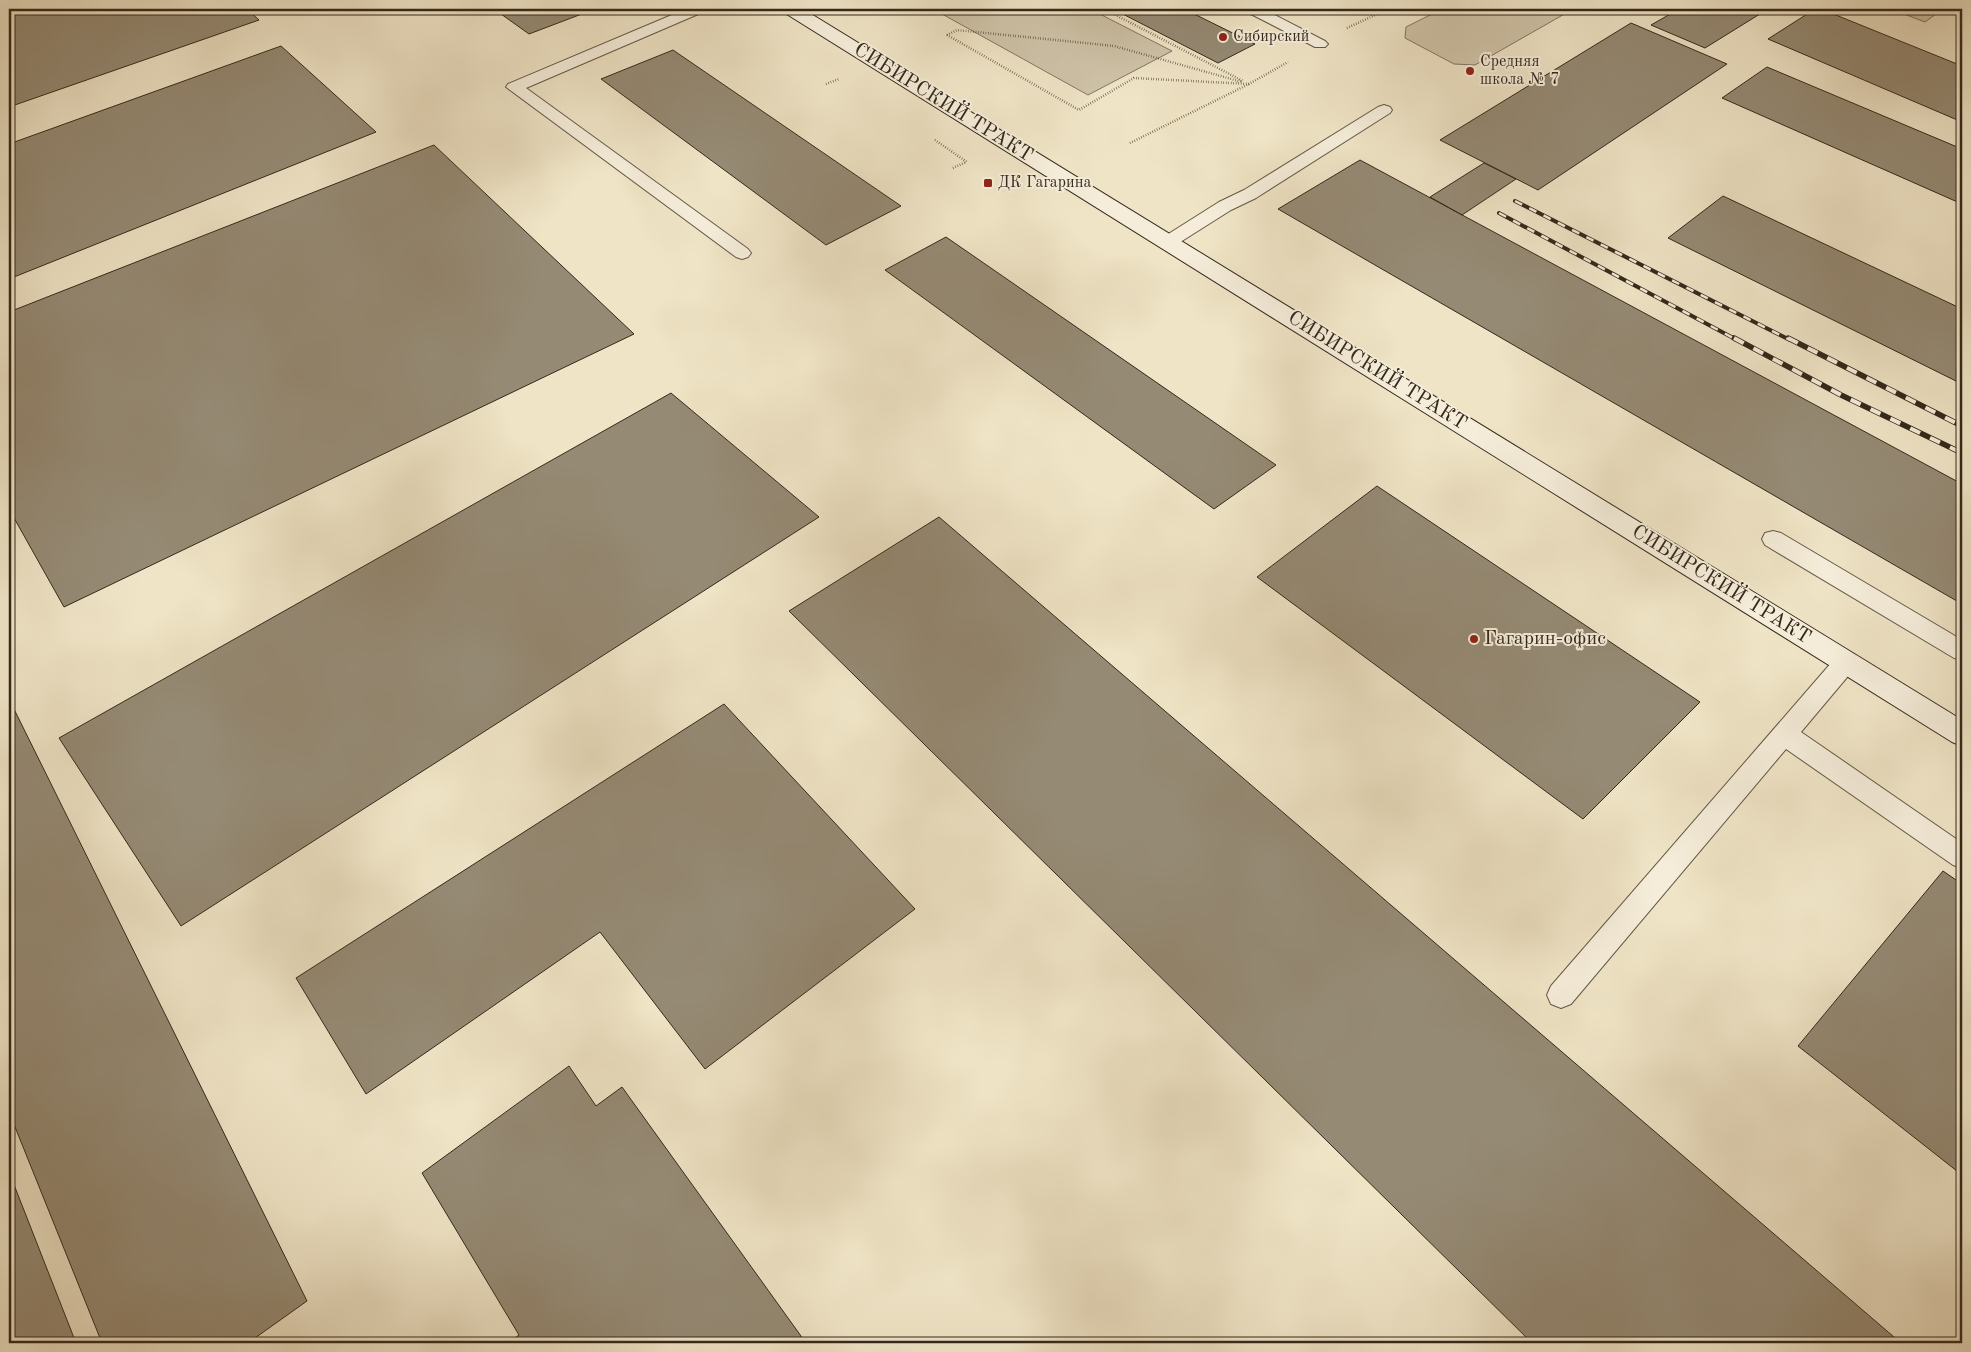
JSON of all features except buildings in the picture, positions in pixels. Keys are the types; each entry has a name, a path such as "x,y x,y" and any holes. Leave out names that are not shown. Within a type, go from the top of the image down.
{"main road":[{"name":"СИБИРСКИЙ ТРАКТ","path":"791,9 1962,734"}],"lane":[{"path":"698,9 514,87 742,253"},
{"path":"1252,9 1320,44"},
{"path":"1168,242 1225,206 1250,194 1384,110"},
{"path":"1774,539 1962,651"},
{"path":"1561,996 1846,662"},
{"path":"1784,734 1962,857"}],"path":[{"path":"1104,9 1216,65 1249,84"},
{"path":"1130,143 1249,84 1342,31 1388,9"},
{"path":"957,30 1114,46 1249,84 1134,78 1080,110 947,35 957,30"},
{"path":"826,84 838,78"},
{"path":"953,168 967,162"}],"shaded area":[{"path":"933,9 1090,9 1172,51 1088,95"},
{"path":"1442,9 1568,9 1568,12 1475,65 1454,64 1405,38 1406,27"},
{"path":"1891,9 1943,9 1925,22"}],"railway":[{"path":"1515,201 1790,340"},
{"path":"1499,213 1737,340"},
{"path":"1734,338 1841,395 1962,453"},
{"path":"1788,338 1962,426"}],"place":[{"name":"Сибирский","path":"1223,37"},
{"name":"Средняя школа № 7","path":"1470,71"},
{"name":"ДК Гагарина","path":"988,183"},
{"name":"Гагарин-офис","path":"1474,639"}]}
